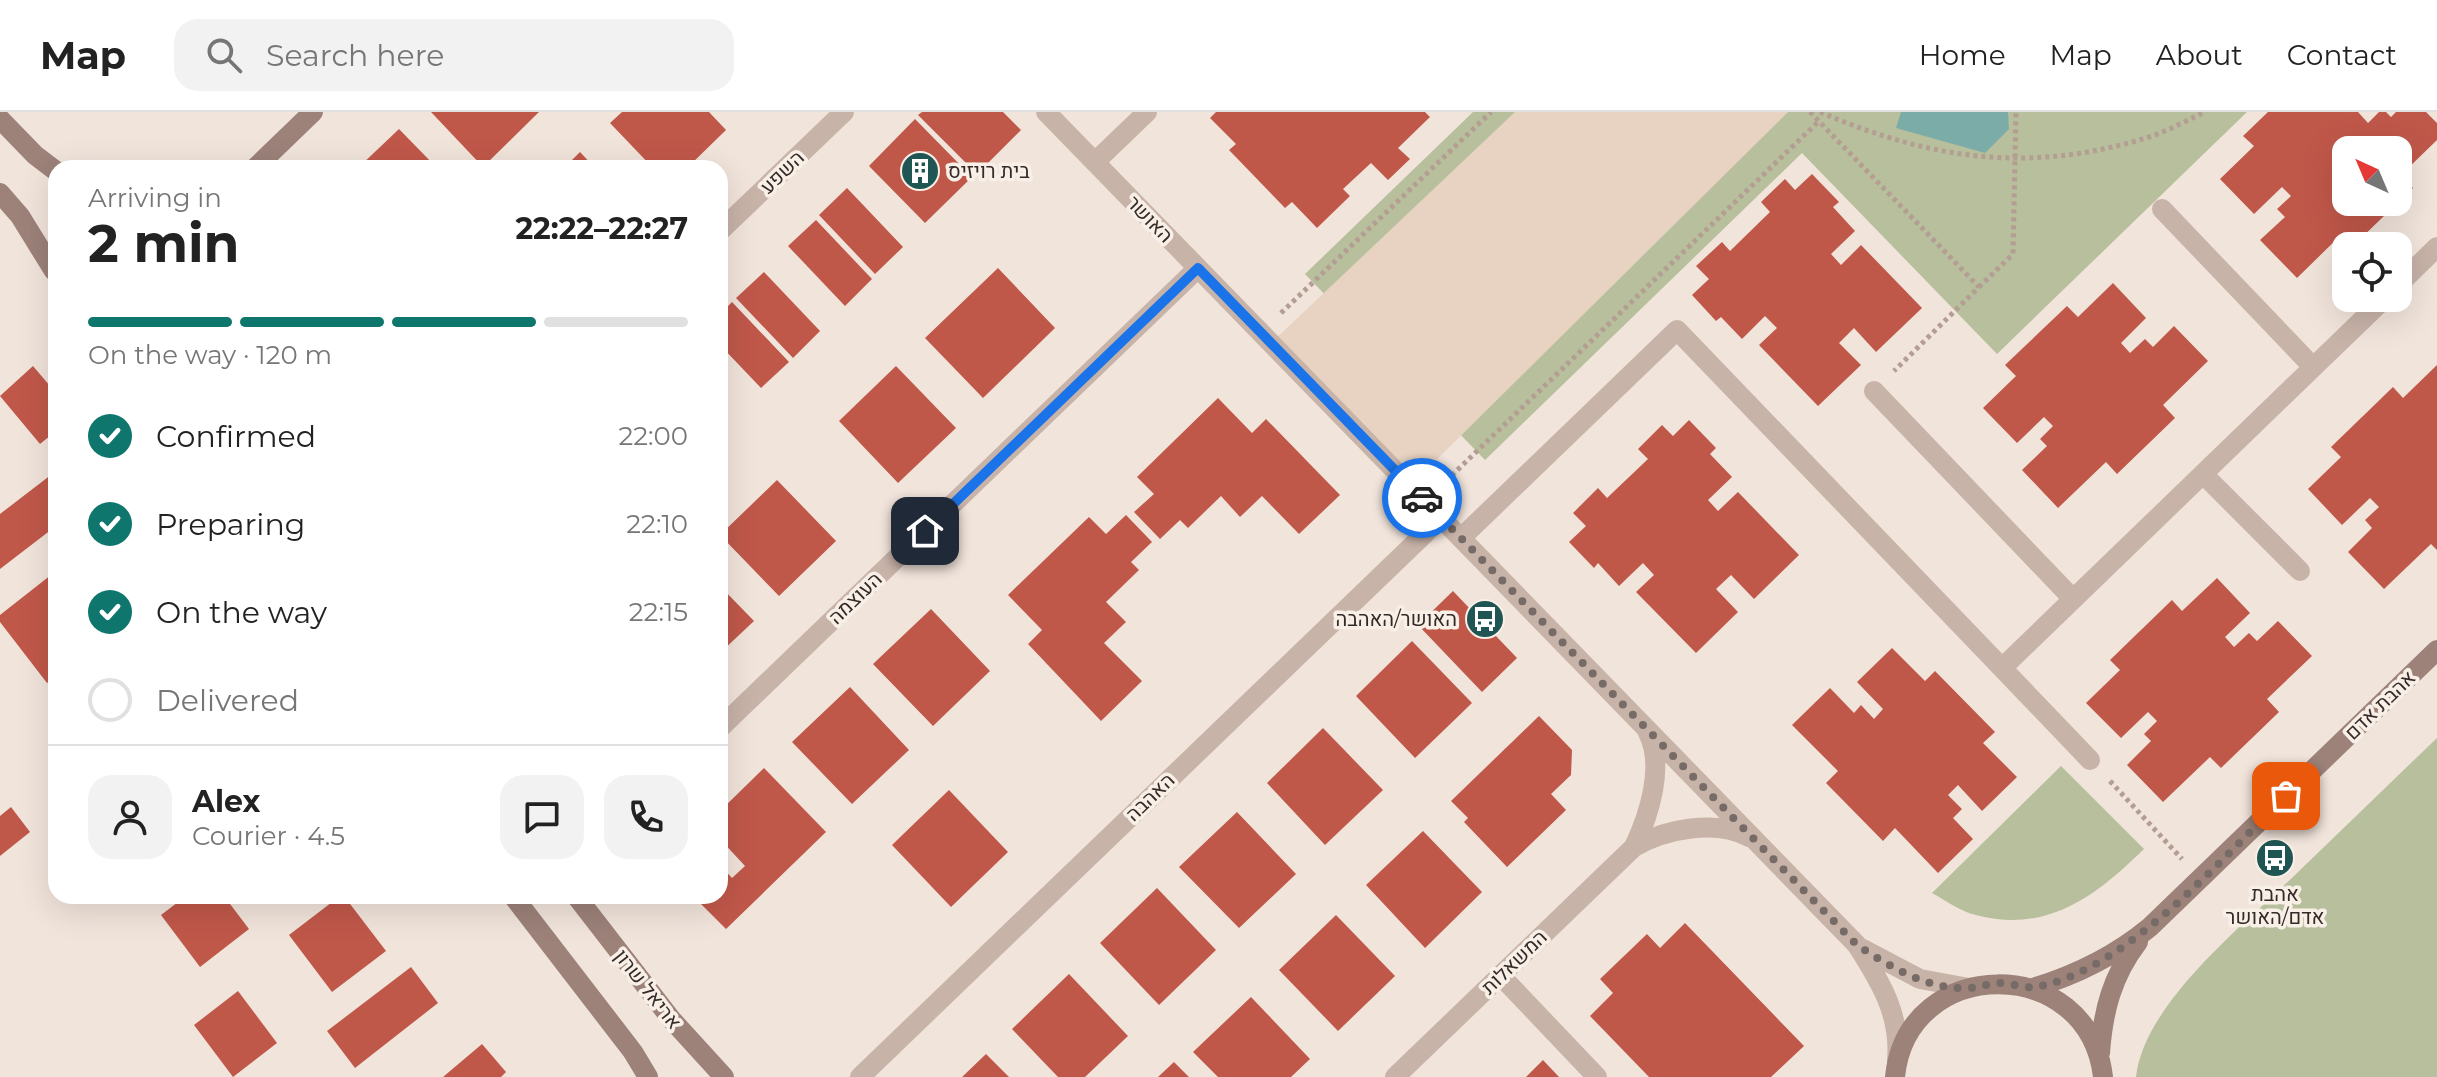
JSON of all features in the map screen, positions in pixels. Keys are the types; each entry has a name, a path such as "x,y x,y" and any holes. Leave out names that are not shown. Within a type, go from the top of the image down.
{"street":[{"path":"263,160 313,112"},
{"name":"השפע","path":"728,223 844,112"},
{"name":"האושר","path":"1046,112 1857,945 1887,964 1920,979 1969,988"},
{"path":"1095,162 1147,112"},
{"path":"0,119 48,165"},
{"path":"0,193 20,216 48,264"},
{"path":"2162,209 2313,367"},
{"path":"2412,271 2437,247"},
{"name":"העוצמה","path":"728,720 1198,268"},
{"path":"2002,668 2370,312"},
{"path":"1461,538 1677,330 2090,760"},
{"path":"1874,391 2073,599"},
{"path":"2203,474 2300,571"},
{"name":"האהבה","path":"860,1077 1441,518"},
{"name":"אהבת אדם","path":"2033,988 2082,970 2150,927 2437,650"},
{"name":"המשאלות","path":"1634,847 1653,788 1652,741 1647,729"},
{"name":"המשאלות","path":"1395,1077 1634,847 1657,836 1694,829 1745,834 1755,841"},
{"path":"519,904 633,1052 648,1077"},
{"name":"אריאל שרון","path":"582,904 698,1052 724,1077"},
{"name":"אהבת אדם","path":"2102,1067 2104,1011 2112,985 2123,963 2150,927"},
{"name":"האושר","path":"1857,945 1886,994 1894,1017 1899,1044 1896,1074"},
{"path":"1500,975 1597,1077"},
{"path":"1896,1074 1907,1039 1927,1012 1969,988 2001,983 2033,988 2062,1004 2075,1015 2094,1042 2102,1067"}],"path":[{"path":"1261,333 1491,112"},
{"path":"1810,112 1979,287"},
{"path":"1820,112 1918,147 1977,157 2016,158 2096,152 2153,136 2205,112"},
{"path":"1874,391 2013,254 2016,112"},
{"path":"1425,501 1819,121"},
{"path":"2090,760 2200,879"}],"green space":[{"path":"1473,112 2247,112 1997,354 1802,153 1485,460 1305,274"},
{"path":"2437,738 2437,1077 2136,1077 2143,1049 2157,1021 2200,966"},
{"path":"2061,766 2144,849 2088,896 2048,915 2002,920 1959,909 1932,893"}],"shaded area":[{"path":"1515,112 1788,112 1410,486 1271,343"}],"water":[{"path":"1901,112 2008,112 2009,129 1985,153 1896,128"}],"building":[{"path":"431,112 539,112 490,160 476,160"},
{"path":"622,112 709,112 726,130 695,160 645,160 610,123"},
{"path":"922,112 1003,112 1021,130 977,174 918,115"},
{"path":"1216,112 1425,112 1430,117 1398,148 1410,159 1388,180 1371,163 1343,189 1350,196 1317,228 1292,202 1285,208 1229,150 1236,144 1210,118"},
{"path":"2268,112 2358,112 2368,123 2379,112 2386,112 2391,117 2396,112 2426,112 2437,123 2437,140 2412,164 2412,136 2332,136 2332,216 2384,216 2367,232 2332,232 2332,244 2297,278 2260,240 2285,217 2277,209 2291,196 2282,187 2254,214 2220,179 2254,146 2243,136"},
{"name":"בית רויזיס","path":"915,119 972,177 925,223 869,166"},
{"path":"399,129 429,160 366,160"},
{"path":"580,152 588,160 572,160"},
{"path":"1812,174 1839,202 1833,207 1855,231 1831,254 1841,265 1861,245 1922,308 1876,352 1854,328 1839,343 1861,365 1818,406 1759,345 1777,328 1765,316 1742,339 1721,317 1716,321 1692,295 1709,279 1696,266 1722,242 1730,251 1770,212 1761,202 1785,179 1795,190"},
{"path":"847,188 903,247 875,274 819,215"},
{"path":"816,220 872,279 845,306 788,246"},
{"path":"998,268 1055,328 983,398 925,338"},
{"path":"764,272 820,331 793,358 736,298"},
{"path":"2113,283 2146,318 2121,343 2130,353 2145,339 2153,347 2174,326 2208,361 2163,405 2175,418 2117,474 2106,462 2058,508 2022,470 2047,446 2040,439 2053,426 2044,417 2017,443 1983,408 2016,376 2005,365 2067,306 2078,317"},
{"path":"732,302 789,362 761,388 728,353 728,306"},
{"path":"2437,365 2437,550 2431,544 2384,589 2348,552 2372,528 2365,520 2379,507 2370,498 2342,525 2308,489 2341,457 2331,447 2393,387 2403,398"},
{"path":"33,366 48,384 48,438 40,444 0,396"},
{"path":"896,366 956,428 898,483 839,421"},
{"path":"1218,398 1252,433 1266,419 1340,495 1299,534 1262,496 1240,517 1221,496 1188,528 1180,520 1160,539 1134,512 1154,494 1137,477"},
{"path":"1689,420 1716,448 1710,454 1732,477 1708,500 1718,511 1738,492 1799,555 1754,599 1731,575 1716,589 1738,612 1696,653 1636,592 1654,575 1643,563 1619,586 1598,563 1594,568 1569,542 1586,526 1573,513 1598,488 1607,498 1648,459 1638,449 1662,425 1673,436"},
{"path":"48,477 48,532 0,569 0,514"},
{"path":"777,480 836,541 779,596 728,543 728,527"},
{"path":"1126,515 1152,542 1131,562 1139,570 1106,602 1126,622 1104,643 1142,681 1101,721 1028,644 1042,630 1008,595 1089,517 1106,534"},
{"path":"48,577 47,683 0,622 0,615"},
{"path":"2217,578 2250,613 2225,637 2234,647 2249,633 2257,641 2278,621 2312,656 2267,699 2279,712 2221,768 2210,757 2163,802 2127,765 2151,741 2144,734 2157,721 2148,712 2121,738 2086,703 2120,670 2110,660 2172,600 2182,611"},
{"path":"1453,591 1517,658 1482,692 1418,625"},
{"path":"728,594 754,621 728,645"},
{"path":"931,609 990,671 933,726 873,664"},
{"path":"1412,641 1472,703 1415,758 1356,696"},
{"path":"1892,648 1925,681 1935,671 1995,732 1983,743 2017,777 1982,811 1958,785 1948,795 1962,809 1953,818 1973,839 1938,873 1895,828 1883,841 1826,783 1838,771 1792,725 1830,688 1854,713 1861,705 1874,719 1883,709 1857,682"},
{"path":"850,687 909,750 852,804 792,742"},
{"path":"1539,716 1572,750 1571,775 1551,794 1566,810 1507,867 1464,822 1468,818 1451,801"},
{"path":"1323,728 1383,790 1325,845 1267,783"},
{"path":"764,768 826,832 726,929 701,904 728,904 728,874 732,878 745,866 728,848 728,803"},
{"path":"949,790 1008,852 951,907 892,845"},
{"path":"11,807 30,832 0,856 0,816"},
{"path":"1237,812 1296,874 1239,928 1179,867"},
{"path":"1423,831 1482,892 1425,948 1366,885"},
{"path":"1157,888 1216,950 1159,1005 1100,943"},
{"path":"175,904 230,904 249,929 200,967 161,915"},
{"path":"330,904 350,904 386,951 332,992 289,935"},
{"path":"1336,915 1395,976 1338,1031 1279,970"},
{"path":"1685,923 1804,1046 1771,1077 1649,1077 1590,1016 1613,993 1600,979 1647,934 1660,948"},
{"path":"411,967 438,1003 355,1068 327,1031"},
{"path":"1069,974 1128,1036 1085,1077 1058,1077 1012,1029"},
{"path":"238,991 277,1043 233,1077 194,1025"},
{"path":"1251,997 1310,1059 1291,1077 1218,1077 1193,1052"},
{"path":"482,1044 506,1072 501,1077 443,1077"},
{"path":"986,1054 1009,1077 962,1077"},
{"path":"1543,1060 1559,1077 1526,1077"},
{"path":"1174,1062 1189,1077 1158,1077"}],"way so far":[{"path":"1422,498 1857,945 1887,964 1920,979 1969,988 2001,983 2033,988 2070,977 2121,948 2150,927 2286,796"}],"place":[{"name":"בית רויזיס","path":"920,171"},
{"name":"האושר/האהבה","path":"1485,619"},
{"name":"אהבת אדם/האושר","path":"2275,858"}],"route":[{"path":"925,531 1198,268 1422,498"}]}
